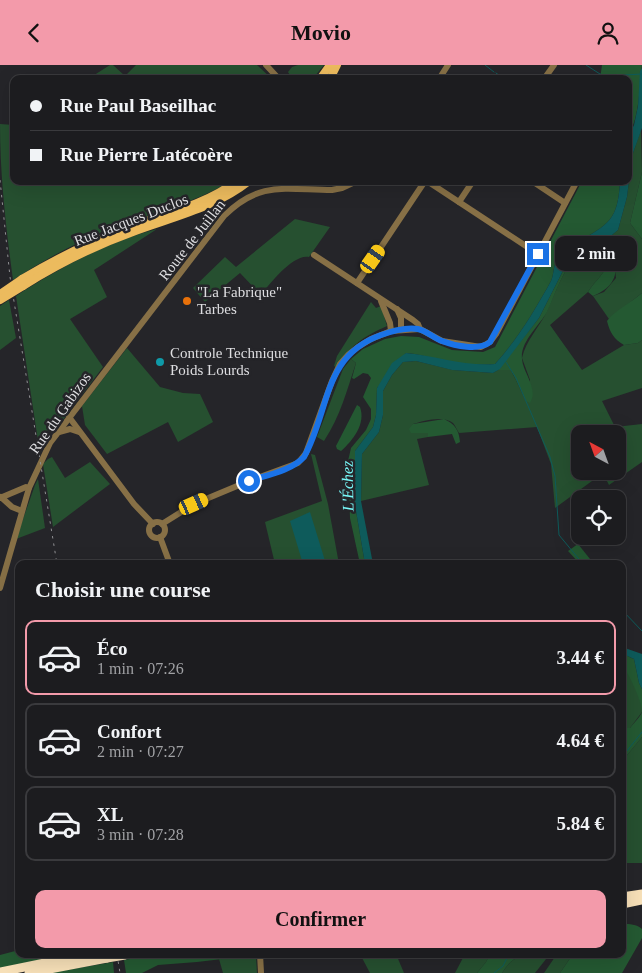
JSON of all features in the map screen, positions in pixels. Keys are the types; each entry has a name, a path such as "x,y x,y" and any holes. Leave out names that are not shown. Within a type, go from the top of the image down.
{"highway":[{"path":"626,896 642,894"},
{"path":"626,903 642,900"},
{"path":"0,973 70,958"},
{"path":"29,973 107,958"}],"main road":[{"name":"Rue Jacques Duclos","path":"22,283 62,257 99,239 206,199 231,185"},
{"name":"Rue Jacques Duclos","path":"22,283 78,255 134,231 208,206 243,185"},
{"path":"0,294 22,283"},
{"path":"0,300 22,283"}],"street":[{"path":"266,65 277,75"},
{"name":"Route de Juillan","path":"163,296 224,216 235,205 250,196 270,189 332,190 348,185"},
{"path":"357,283 423,185"},
{"path":"432,185 538,254"},
{"path":"459,202 470,185"},
{"path":"538,185 565,203"},
{"path":"69,417 134,504 153,524 162,524 194,504 298,463 306,453 340,364 358,347 377,336 400,329 420,329 442,341 481,347 487,345 496,334 575,185"},
{"path":"314,255 380,300 397,309 418,324 420,329"},
{"name":"Rue du Gabizos","path":"0,588 29,488 38,466 69,417 163,296"},
{"path":"380,300 390,323 391,331"},
{"path":"397,309 400,318 400,329"},
{"path":"58,433 70,429 80,432"},
{"path":"22,511 12,507 1,498 26,487 29,488"},
{"path":"153,524 150,528 150,534 155,538 160,537 164,532 162,524"},
{"path":"160,537 169,560"},
{"path":"260,958 261,973"}],"green space":[{"path":"113,65 124,75 94,75"},
{"path":"136,65 257,65 268,75 126,75"},
{"path":"298,65 324,65 316,75 290,75 288,72 292,67"},
{"path":"602,65 642,65 637,110 632,129 632,75 601,75"},
{"path":"0,124 10,125 10,185 224,185 187,202 85,240 13,280 1,163"},
{"path":"641,130 642,172 630,223 642,239 642,293 609,319 593,296 604,292 616,278 615,269 617,263 612,235 618,230 628,185 632,185 632,156"},
{"path":"642,172 642,239 630,223"},
{"path":"580,185 620,185 617,204 610,219 559,257 551,281 539,303 518,335 495,364 454,363 406,353 377,388 376,415 373,427 355,451 355,505 364,560 359,560 350,518 348,461 351,448 366,430 371,419 371,409 363,397 371,378 368,374 363,373 354,379 352,378 356,363 351,359 363,349 385,339 401,336 419,337 452,350 483,352 495,347"},
{"path":"295,219 330,227 309,257 303,257 289,264 261,295 240,273 205,302 193,288 225,257 236,267"},
{"path":"157,229 94,270 107,297 70,319 103,367 59,425 52,428 46,435 44,432 41,432 44,447 40,454 16,296 84,257 138,234"},
{"path":"612,235 615,238 612,241 616,266 613,280 609,286 593,296 588,292 607,267 609,254 608,247 604,245 588,251 574,260 566,271 547,312 527,340 522,353 522,359 533,392 530,403 526,401 511,370 498,370 539,318 570,257 595,240"},
{"path":"605,245 608,247 609,261 607,267 588,292 550,325 582,370 624,345 638,343 642,340 642,388 602,401 614,425 571,425 571,480 593,480 580,490 571,490 571,496 555,508 551,464 537,427 459,433 454,424 449,421 433,419 413,424 411,433 428,433 428,437 417,439 429,485 361,501 362,454 379,432 383,415 383,391 392,375 403,362 416,361 453,370 493,373 498,370 511,370 526,401 530,380 522,358 526,345 544,317 562,277 574,260 588,251"},
{"path":"642,293 642,340 638,343 624,345 613,335 607,321 614,313"},
{"path":"9,300 16,338 0,350 0,306"},
{"path":"371,302 376,308 381,306 387,326 358,342 336,367 334,366 337,356"},
{"path":"127,348 160,387 183,393 200,394 213,422 178,442 168,422 107,454 85,425 82,406"},
{"path":"351,359 356,363 339,413 324,441 317,437 343,369"},
{"path":"357,405 360,407 361,413 360,425 354,437 341,451 336,446"},
{"path":"444,419 456,428 460,442 456,444 452,434 428,437 428,433 411,433 409,429 413,424"},
{"path":"642,424 642,462 626,473 626,426"},
{"path":"311,454 315,455 328,504 338,560 274,560 265,522 322,501"},
{"path":"52,457 65,478 90,462 110,484 53,527 43,464"},
{"path":"38,479 45,528 16,539 35,485"},
{"path":"606,480 616,480 609,485"},
{"path":"579,545 591,560 576,560 568,551"},
{"path":"626,655 634,659 642,689 642,712 640,702 626,672"},
{"path":"626,671 634,681 642,707 642,712 630,728 626,728"},
{"path":"642,712 642,737 626,756 626,728 630,728"},
{"path":"642,737 642,863 626,863 626,756"},
{"path":"626,924 635,925 642,929 642,938 622,973 560,973 570,958 626,958"},
{"path":"15,951 15,958 49,958 0,968 0,955"},
{"path":"135,958 231,958 158,965 142,973 126,973 124,960"},
{"path":"256,958 257,973 223,973 219,959"},
{"path":"362,958 398,958 404,973 370,973"},
{"path":"463,958 488,958 477,973 455,973"},
{"path":"488,958 517,958 509,964 502,973 477,973"},
{"path":"547,958 535,973 502,973 515,959"},
{"path":"554,958 570,958 560,973 544,973"},
{"path":"113,962 114,973 49,973"}],"water":[{"path":"642,68 642,128 632,156 632,129 638,106 640,71"},
{"path":"620,185 628,185 618,230 612,235 595,240 570,257 539,318 500,369 493,373 452,370 416,361 403,362 392,375 383,391 383,415 379,432 362,454 361,501 372,560 364,560 355,505 355,451 373,427 376,415 377,388 392,363 406,353 471,364 495,364 518,335 539,303 551,281 557,260 570,248 610,219 614,213"},
{"path":"310,512 325,560 302,560 290,521"},
{"path":"626,648 642,654 642,689 639,683 634,659 626,655"}],"waterway":[{"path":"485,65 494,72"},
{"path":"586,65 604,75"},
{"path":"624,75 642,74"},
{"path":"506,362 516,378 550,457 555,476 559,535 580,560"},
{"path":"626,614 642,631"},
{"path":"626,752 642,732"},
{"path":"494,973 503,966 507,958"}],"railway":[{"path":"0,180 10,277 56,560"},
{"path":"118,958 120,973"}],"place":[{"name":"\"La Fabrique\" Tarbes","path":"187,301"},
{"name":"Controle Technique Poids Lourds","path":"160,362"}],"route":[{"path":"249,481 288,468 298,463 304,457 340,364 358,347 377,336 391,331 420,329 442,341 458,345 481,347 487,345 496,334 538,254"}],"water label":[{"name":"L'Échez","path":"347,486"}]}
